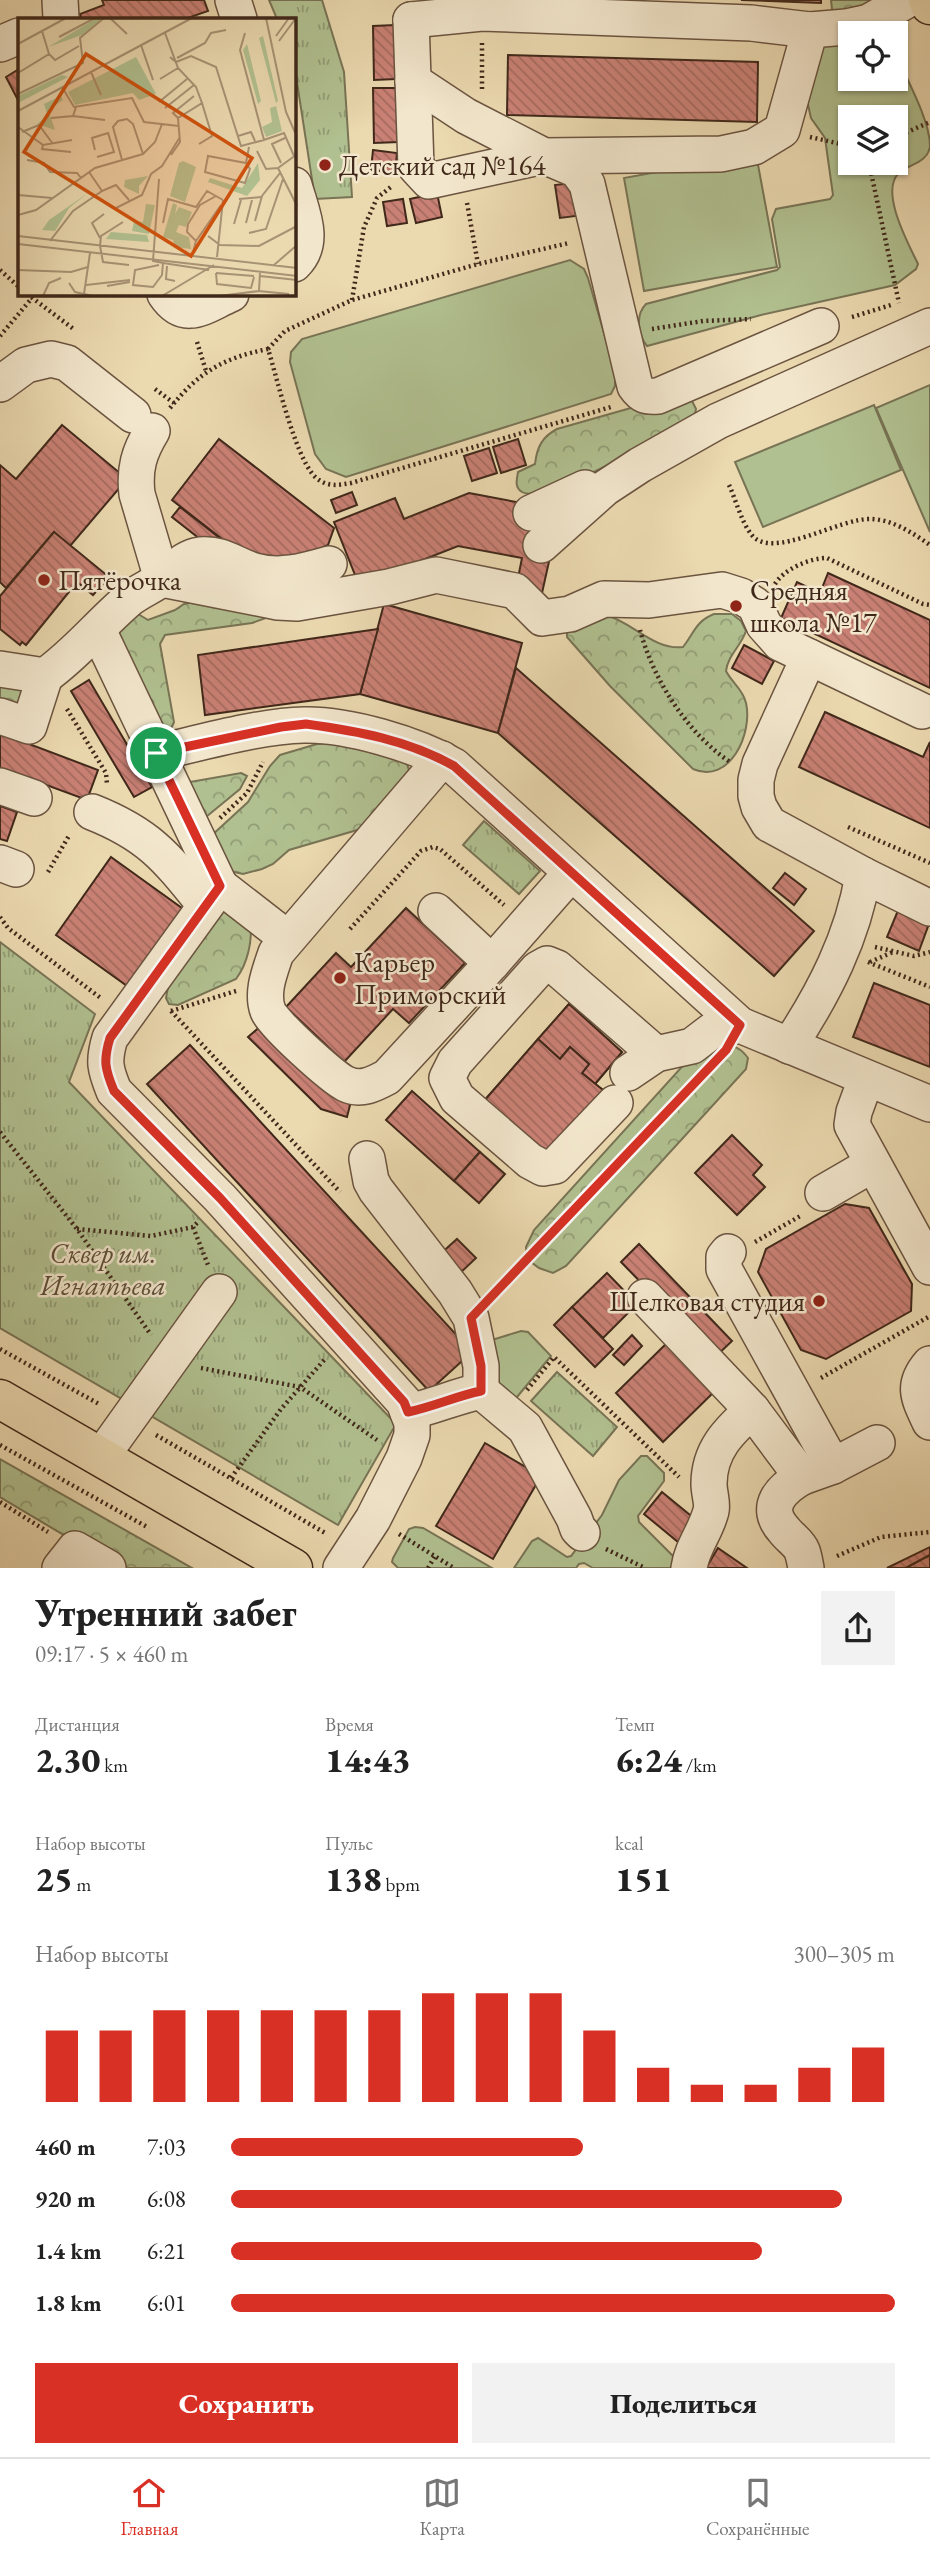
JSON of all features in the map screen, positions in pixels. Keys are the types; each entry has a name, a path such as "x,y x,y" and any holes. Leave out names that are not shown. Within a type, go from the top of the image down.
{"main road":[{"path":"0,1399 293,1568"}],"lane":[{"path":"233,0 239,18"},
{"path":"810,30 782,130 754,147 721,154 544,156 429,181 416,167 411,20 468,6 751,23 810,30 869,22 907,0"},
{"path":"0,44 18,36"},
{"path":"413,81 466,116 577,170 587,184 635,386 645,397 658,397 821,326"},
{"path":"296,193 307,230 304,249 296,261"},
{"path":"167,296 179,310 189,312 226,296"},
{"path":"536,529 718,421 920,315"},
{"path":"0,384 26,365 51,359 67,363 143,423 135,480 162,579"},
{"path":"28,725 44,680 129,600 162,579 182,562 196,555 219,555 253,570 273,574 294,574 329,564"},
{"path":"297,603 389,587 436,575 515,591 542,618 570,614 604,599 649,600 722,590 755,605 764,625 780,643 922,711"},
{"path":"162,579 278,602 297,603 344,615 363,614"},
{"path":"98,630 156,753 213,895"},
{"path":"809,657 760,764 756,780 759,807 769,824 930,908"},
{"path":"0,669 44,680"},
{"path":"156,753 306,724 404,743 442,759 454,766 740,1025 930,1104"},
{"path":"442,759 287,938 276,953 268,974 265,994 268,1013 335,1077 347,1085 361,1087 387,1077 571,873"},
{"path":"0,786 34,799"},
{"path":"92,812 122,824 150,842 174,866 213,895 287,938"},
{"path":"789,1046 821,996 833,970 856,911 863,875"},
{"path":"213,895 110,1038 104,1056 106,1072 114,1091 220,1198 404,1402 412,1423 412,1435 404,1458 373,1519 347,1559"},
{"path":"436,911 492,963"},
{"path":"633,1077 557,968 547,964 538,969 455,1062 447,1078 457,1098 530,1161 543,1168 555,1166 633,1077 692,1046 713,1030 740,1025"},
{"path":"866,1079 852,1125 930,1267"},
{"path":"367,1159 371,1181 376,1190 455,1292 471,1318 481,1366 481,1391 525,1428 575,1518 578,1529 596,1542"},
{"path":"814,1202 873,1164"},
{"path":"739,1249 724,1257 724,1269 793,1394 818,1471"},
{"path":"101,1457 219,1292"},
{"path":"645,1297 752,1410 818,1471"},
{"path":"930,1364 923,1372 918,1386 918,1395 930,1422"},
{"path":"408,1412 440,1405 481,1391"},
{"path":"689,1568 691,1555 712,1509 709,1482 717,1448 727,1432 752,1410"},
{"path":"816,1564 780,1527 775,1514 776,1504 784,1487 877,1443"},
{"path":"68,1558 108,1568"}],"path":[{"path":"468,6 482,124"},
{"path":"908,131 930,122"},
{"path":"352,300 365,228 372,207 377,198 416,167"},
{"path":"461,174 478,264"},
{"path":"872,175 899,303"},
{"path":"174,403 206,371 239,355 268,349 285,331 301,321 352,300 478,264 600,235"},
{"path":"0,270 18,286"},
{"path":"0,335 32,298 30,296"},
{"path":"821,326 899,303 920,315"},
{"path":"623,334 703,321 758,319"},
{"path":"197,344 206,371"},
{"path":"268,349 303,461 317,479 333,486 645,397"},
{"path":"729,485 750,534 766,544 783,544 844,522 873,519 906,529 930,545"},
{"path":"761,616 777,580 800,565 818,558 827,558 930,605"},
{"path":"44,680 59,696 106,773 105,795 92,812 73,829 61,851"},
{"path":"225,814 247,793"},
{"path":"870,945 914,956 930,952"},
{"path":"893,952 866,962 930,987"},
{"path":"171,1011 342,1195"},
{"path":"471,1318 707,1070"},
{"path":"0,1132 77,1229 169,1362 300,1387 364,1432"},
{"path":"739,1249 814,1202"},
{"path":"77,1229 151,1236 193,1227 219,1292"},
{"path":"793,1394 930,1316"},
{"path":"0,1349 231,1478 347,1559"},
{"path":"544,1370 554,1357 712,1509"},
{"path":"231,1478 266,1429 314,1371"},
{"path":"0,1445 154,1530"},
{"path":"0,1502 68,1558"},
{"path":"390,1528 454,1568"},
{"path":"816,1564 881,1537 930,1532"},
{"path":"596,1542 645,1568"},
{"path":"428,1568 435,1556"}],"green space":[{"path":"269,0 322,0 344,72 352,197 315,199 296,76 296,18 277,18"},
{"path":"831,0 887,0 838,15 832,9"},
{"path":"838,37 838,91 908,91 908,80 926,125 929,152 922,160 908,167 908,105 838,105 838,175 898,175 892,192 894,205 918,264 916,269 895,285 761,315 647,346 639,325 640,314 646,304 777,270 780,267 772,219 776,209 830,199 833,195 825,138 811,118 805,91 824,41"},
{"path":"756,154 777,267 644,291 624,178"},
{"path":"570,260 584,269 588,278 615,371 615,386 611,394 346,477 326,469 315,454 290,362 291,352 302,339"},
{"path":"930,385 930,532 876,408"},
{"path":"673,396 691,399 696,409 694,418 607,466 555,488 535,493 522,492 518,488 518,472 535,464 541,443 557,429"},
{"path":"874,405 901,470 763,527 735,462"},
{"path":"215,598 268,615 252,623 165,635 160,644 174,722 166,733 118,646 119,617 138,614 148,620 184,604"},
{"path":"714,614 732,614 741,621 746,631 729,660 726,671 742,694 747,715 746,728 736,753 718,770 706,772 693,769 610,686 567,637 567,631 606,615 663,645 683,647 699,624"},
{"path":"0,673 25,692 21,704 0,706"},
{"path":"357,741 405,758 409,770 405,782 364,828 289,850 273,864 262,869 243,874 230,871 210,837 248,802 280,755 317,744"},
{"path":"241,773 247,776 240,789 206,817 190,782"},
{"path":"484,821 540,871 519,894 463,845"},
{"path":"225,907 250,921 249,951 240,973 236,979 178,1005 169,1004 166,998 168,987"},
{"name":"Cквер им. Игнатьева","path":"0,942 95,1014 69,1082 396,1424 338,1525 0,1328"},
{"path":"727,1046 746,1055 746,1069 566,1266 553,1273 539,1268 527,1259 526,1247 534,1230 688,1060"},
{"path":"521,1331 528,1332 551,1356 517,1397 512,1398 492,1389 492,1340"},
{"path":"557,1372 617,1427 593,1456 531,1401"},
{"path":"641,1456 647,1456 664,1473 664,1481 638,1516 639,1522 678,1561 679,1568 593,1568 584,1563 576,1568 514,1568 532,1541 538,1538 567,1557 571,1556 602,1515 619,1480"},
{"path":"0,1459 192,1568 119,1568 0,1497"},
{"path":"423,1528 492,1568 398,1568 392,1562 393,1558 409,1529"}],"building":[{"path":"102,0 204,0 208,11 188,18 82,18 80,14 104,5"},
{"path":"741,0 821,0 821,3"},
{"path":"395,25 396,79 374,80 373,26"},
{"path":"508,55 758,62 757,122 507,115"},
{"path":"18,70 18,100 6,77"},
{"path":"373,88 398,88 399,142 374,143"},
{"path":"373,150 397,153 395,173 371,170"},
{"path":"571,183 576,216 560,218 555,185"},
{"path":"437,193 442,217 416,223 410,199"},
{"path":"403,199 407,223 387,226 383,202"},
{"path":"62,425 127,479 70,546 54,532 6,588 0,582 0,465 16,479"},
{"path":"219,439 334,528 328,545 286,566 258,567 172,500"},
{"path":"518,439 526,465 501,473 493,447"},
{"path":"489,448 497,473 472,481 464,456"},
{"path":"352,492 357,505 336,513 331,500"},
{"path":"469,493 532,505 552,548 542,593 516,588 522,558 458,546 359,585 334,522 395,498 404,519"},
{"path":"180,507 221,539 214,550 172,517"},
{"path":"54,532 109,577 93,595 77,582 26,645 22,642 20,645 0,629 0,596"},
{"path":"828,573 930,620 930,688 781,618 797,582 820,593"},
{"path":"384,604 522,643 498,733 360,694"},
{"path":"378,629 360,694 205,715 198,655"},
{"path":"744,645 774,661 762,684 732,668"},
{"path":"516,668 814,931 774,976 498,733"},
{"path":"89,680 152,787 134,797 71,691"},
{"path":"825,712 923,757 930,742 930,828 799,767"},
{"path":"0,733 98,770 87,800 0,768"},
{"path":"0,806 17,812 7,841 0,839"},
{"path":"111,857 186,911 130,988 56,935"},
{"path":"785,873 806,889 794,905 773,888"},
{"path":"406,908 465,963 409,1023 393,1009 344,1062 286,1007 336,953 351,967"},
{"path":"899,908 930,921 919,951 887,937"},
{"path":"874,983 930,1005 930,1067 853,1037"},
{"path":"569,1004 622,1052 595,1084 603,1090 546,1155 484,1101"},
{"path":"569,1004 622,1052 595,1084 582,1073 589,1064 570,1047 560,1059 538,1039"},
{"path":"262,1025 351,1101 347,1117 321,1109 248,1037"},
{"path":"538,1039 560,1059 570,1047 589,1064 582,1073 603,1090 546,1155 484,1101"},
{"path":"190,1045 472,1352 429,1391 147,1084"},
{"path":"412,1091 480,1152 454,1181 386,1120"},
{"path":"732,1135 762,1165 753,1175 765,1187 737,1215 695,1173"},
{"path":"480,1152 505,1174 479,1203 454,1181"},
{"path":"845,1204 869,1208 912,1284 911,1311 826,1359 801,1350 758,1272 766,1249"},
{"path":"457,1239 476,1258 457,1276 438,1256"},
{"path":"639,1244 732,1341 714,1358 621,1262"},
{"path":"607,1273 637,1304 603,1338 572,1307"},
{"path":"572,1307 613,1349 595,1367 554,1325"},
{"path":"632,1335 642,1346 624,1365 613,1355"},
{"path":"671,1339 718,1388 663,1442 616,1393"},
{"path":"485,1443 541,1476 493,1559 436,1526"},
{"path":"662,1492 696,1520 678,1542 644,1514"},
{"path":"930,1547 930,1555 906,1568 887,1568"},
{"path":"718,1548 747,1568 706,1568"},
{"path":"930,1555 930,1568 906,1568"}],"place":[{"name":"Детский сад №164","path":"325,165"},
{"name":"Пятёрочка","path":"44,580"},
{"name":"Средняя школа №17","path":"736,606"},
{"name":"Карьер Приморский","path":"340,978"},
{"name":"Шелковая студия","path":"819,1301"}],"route":[{"path":"306,724 404,743 442,759 454,766 740,1025 726,1050 471,1318 481,1366 481,1391 440,1405 408,1412 404,1402 220,1198 114,1091 106,1072 104,1056 110,1038 220,886 156,753 306,724"}]}
